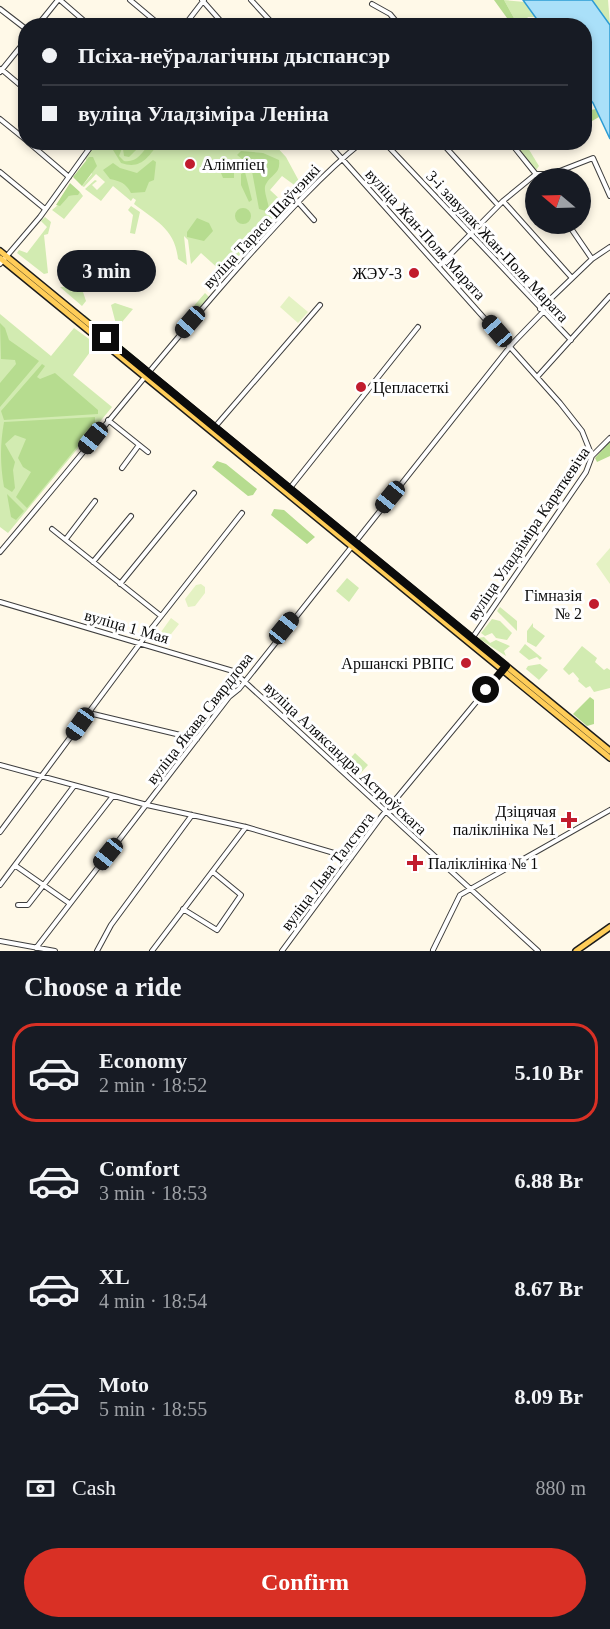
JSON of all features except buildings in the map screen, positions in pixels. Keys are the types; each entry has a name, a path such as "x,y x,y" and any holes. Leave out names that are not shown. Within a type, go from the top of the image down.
{"main road":[{"path":"0,251 2,260 213,429 610,758"},
{"path":"213,429 290,488 353,544"},
{"path":"504,668 610,751"},
{"path":"576,951 610,927"}],"street":[{"path":"44,18 59,0 80,18"},
{"path":"130,0 151,18"},
{"path":"190,18 203,0 218,18"},
{"path":"251,0 268,18"},
{"path":"372,4 393,18"},
{"path":"0,9 18,23"},
{"path":"18,49 0,70 18,84"},
{"path":"0,119 18,134"},
{"path":"38,150 69,177"},
{"path":"2,260 45,209 87,150"},
{"name":"вуліца Жан-Поля Марата","path":"334,150 537,376 582,431 592,456"},
{"name":"вуліца Тараса Шаўчэнкі","path":"0,552 145,374 298,202 353,150"},
{"name":"3-і завулак Жан-Поля Марата","path":"391,150 470,236 571,340"},
{"path":"448,150 498,205"},
{"path":"516,150 531,168"},
{"path":"567,168 593,158 610,196"},
{"path":"0,172 45,209"},
{"path":"439,266 498,205 525,185"},
{"path":"503,201 572,278"},
{"path":"298,202 314,220"},
{"path":"575,234 592,259"},
{"name":"вуліца Якава Свярдлова","path":"36,948 197,739 511,347 572,278 592,259 610,247"},
{"path":"537,376 610,296"},
{"path":"213,429 320,305"},
{"path":"290,488 418,327"},
{"path":"108,420 148,452"},
{"name":"вуліца Уладзіміра Караткевіча","path":"470,640 586,472 592,456 610,438"},
{"path":"122,468 139,445"},
{"path":"120,584 194,493"},
{"path":"66,539 94,501"},
{"path":"0,832 141,642 242,513"},
{"path":"93,562 131,516"},
{"path":"52,529 161,616"},
{"name":"вуліца 1 Мая","path":"0,602 226,667 244,680"},
{"name":"вуліца Льва Талстога","path":"282,951 386,811 504,668"},
{"name":"вуліца Аляксандра Астроўскага","path":"244,680 538,951"},
{"path":"89,713 197,739"},
{"path":"0,765 147,805 246,827 351,858"},
{"path":"0,885 74,786"},
{"path":"18,905 28,905 113,796"},
{"path":"433,950 460,895 610,810"},
{"path":"97,951 111,925 192,815"},
{"path":"152,951 246,827"},
{"path":"16,866 69,903"},
{"path":"183,909 217,930 241,895 213,872"},
{"path":"0,941 55,951"}],"green space":[{"path":"494,0 504,0 514,18 507,18"},
{"path":"504,0 525,2 535,17 527,18 514,18"},
{"path":"592,0 608,0 610,25 609,24"},
{"path":"596,109 599,117 592,121 592,110"},
{"path":"91,150 280,150 286,157 300,183 297,187 282,176 270,190 285,204 214,284 221,271 201,253 191,264 188,240 184,236 187,265 178,259 169,233 134,204 136,200 133,198 131,201 113,186 101,201 85,189 95,180 97,181 92,185 97,190 105,182 96,174 84,187 82,186 92,174 85,158"},
{"path":"113,150 121,150 119,156 124,161 128,161 139,156 144,150 153,150 139,163 128,165 121,163"},
{"path":"123,150 136,150 129,157 124,156"},
{"path":"519,150 529,150 539,166 534,168"},
{"path":"241,151 263,153 279,160 279,168 265,187 269,212 259,209 251,166 237,155"},
{"path":"89,157 93,157 97,166 82,186 73,177"},
{"path":"153,160 156,162 154,180 149,182 145,192 131,193 122,183 110,179 103,170 113,163 120,168 137,173"},
{"path":"222,161 229,161 234,168 234,178 223,178 219,168"},
{"path":"245,172 252,200 249,202 241,185 241,174"},
{"path":"70,183 80,192 78,195 69,196 60,206 56,205"},
{"path":"80,192 83,196 64,219 52,210 69,196"},
{"path":"131,206 140,212 135,234 130,233 133,215 128,210"},
{"path":"243,208 249,210 251,216 249,222 243,224 237,222 235,216 237,210"},
{"path":"45,217 51,222 48,234 44,235 48,273 44,274 17,253 19,250 27,253 47,227 41,221"},
{"path":"197,218 209,223 213,231 204,241 187,237 187,232"},
{"path":"81,286 86,301 82,306 60,287"},
{"path":"205,293 209,297 191,319 186,315"},
{"path":"289,296 308,312 298,323 280,307"},
{"path":"115,303 133,309 117,328 111,305"},
{"path":"0,314 51,356 74,328 96,344 73,375 112,407 8,533 0,527"},
{"path":"85,315 143,363 142,365 83,317"},
{"path":"0,323 5,328 9,340 39,361 0,407 0,383 16,364 15,360 1,359"},
{"path":"42,364 45,366 37,377 40,379 55,373 98,410 98,414 4,420 1,411"},
{"path":"95,417 95,425 27,508 16,497 31,472 23,467 18,458 26,439 15,435 5,444 15,462 13,470 15,488 12,492 4,487 1,454 4,422"},
{"path":"610,441 610,456 597,462 595,458"},
{"path":"217,461 226,464 257,489 253,495 248,496 212,467"},
{"path":"7,494 24,511 16,520 11,517"},
{"path":"274,509 284,510 315,537 307,544 271,515"},
{"path":"610,548 610,584 596,564"},
{"path":"347,578 359,588 349,602 336,591"},
{"path":"201,584 205,587 205,593 195,606 188,607 185,599 196,585"},
{"path":"500,607 517,621 517,631 497,611"},
{"path":"171,618 179,624 168,638 161,632"},
{"path":"492,619 500,621 512,633 507,640 496,638 492,633 485,636 481,633"},
{"path":"533,623 533,627 545,636 536,647 527,642 527,631"},
{"path":"484,637 490,643 496,640 510,646 504,651 506,656 478,638"},
{"path":"525,644 542,658 529,660 519,652"},
{"path":"582,646 597,658 595,662 604,670 607,668 610,670 610,688 594,692 590,686 586,688 578,681 579,679 573,672 569,675 563,669"},
{"path":"540,664 548,670 539,680 526,669 528,666"},
{"path":"590,697 594,700 594,724 587,726 573,714"},
{"path":"355,753 368,765 359,775 346,763"}],"water":[{"path":"523,0 592,0 610,25 610,139 592,102 592,18 536,18"}],"place":[{"name":"Алімпіец","path":"190,164"},
{"name":"ЖЭУ-3","path":"414,273"},
{"name":"Цепласеткі","path":"361,387"},
{"name":"Гімназія № 2","path":"594,604"},
{"name":"Аршанскі РВПС","path":"466,663"},
{"name":"Дзіцячая паліклініка №1","path":"569,820"},
{"name":"Паліклініка № 1","path":"415,863"}],"route":[{"path":"106,338 506,666 486,690"}]}
